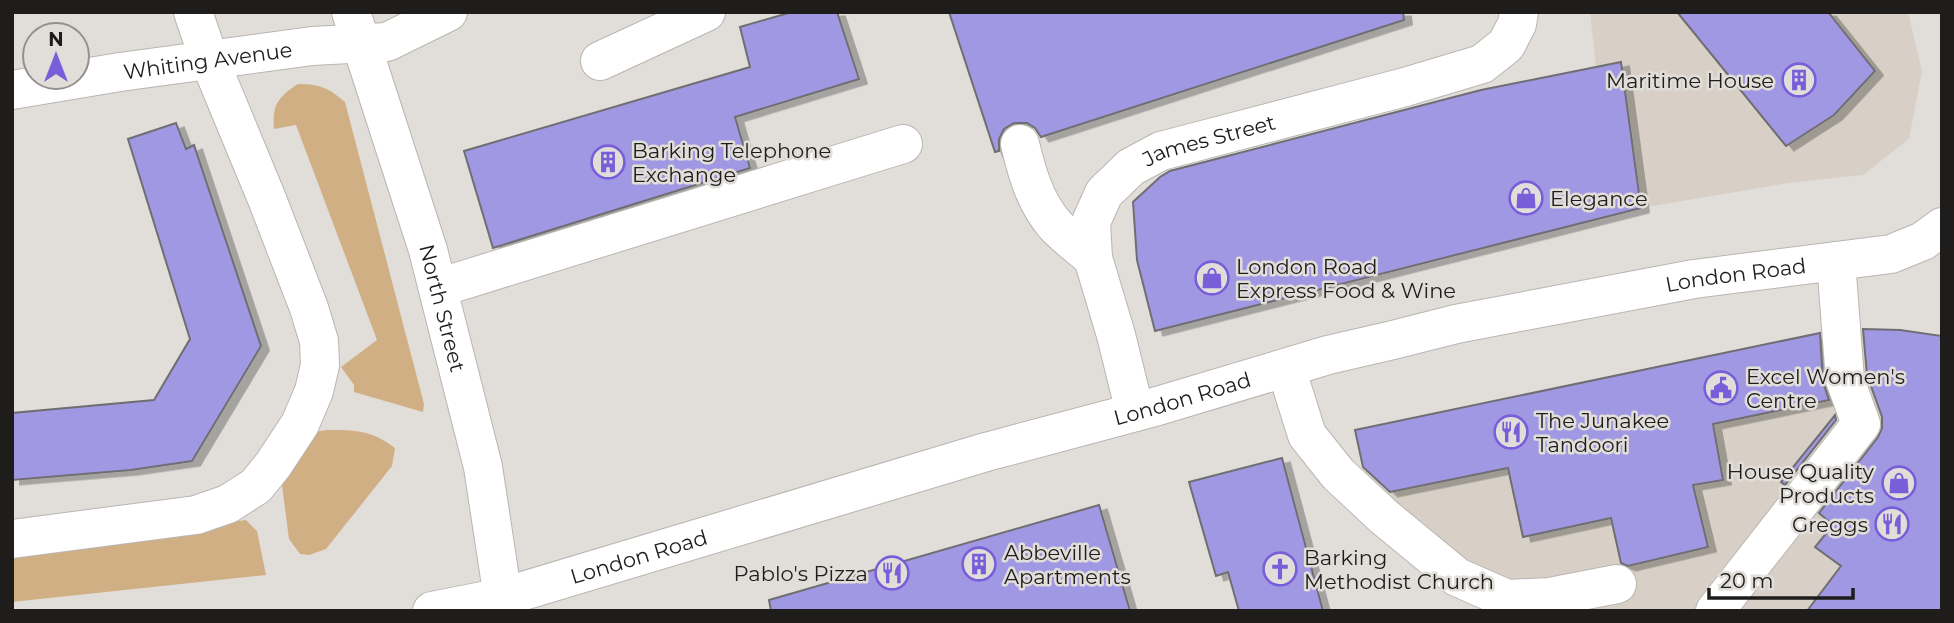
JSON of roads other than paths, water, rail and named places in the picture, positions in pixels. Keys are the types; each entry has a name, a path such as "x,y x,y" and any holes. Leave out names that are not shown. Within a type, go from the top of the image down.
{"street":[{"path":"12,539 196,515 228,504 256,486 300,424 311,400 320,365 319,341 310,308 209,59 193,12"},
{"name":"Whiting Avenue","path":"12,90 209,59 313,46 357,28 387,42 448,12"},
{"path":"600,61 706,12"},
{"name":"James Street","path":"1135,412 1093,258 1091,222 1104,193 1131,167 1161,151 1482,64 1506,45 1520,12"},
{"name":"North Street","path":"357,28 438,288 483,467 504,604"},
{"path":"438,288 903,144"},
{"path":"1020,144 1030,183 1055,224 1093,258"},
{"name":"London Road","path":"432,611 504,604 972,456 1135,412 1328,355 1456,324 1694,279 1891,254 1923,241 1942,227"},
{"path":"1715,611 1861,424 1845,380 1836,261"},
{"path":"1286,368 1307,435 1338,474 1383,516 1457,577 1507,599 1549,597 1617,584"}],"place":[{"name":"Maritime House","path":"1799,80"},
{"name":"Barking Telephone Exchange","path":"608,162"},
{"name":"Elegance","path":"1526,198"},
{"name":"London Road Express Food & Wine","path":"1212,278"},
{"name":"Excel Women's Centre","path":"1721,388"},
{"name":"The Junakee Tandoori","path":"1511,432"},
{"name":"House Quality Products","path":"1899,483"},
{"name":"Greggs","path":"1892,524"},
{"name":"Abbeville Apartments","path":"979,564"},
{"name":"Barking Methodist Church","path":"1280,569"},
{"name":"Pablo's Pizza","path":"892,573"}]}
